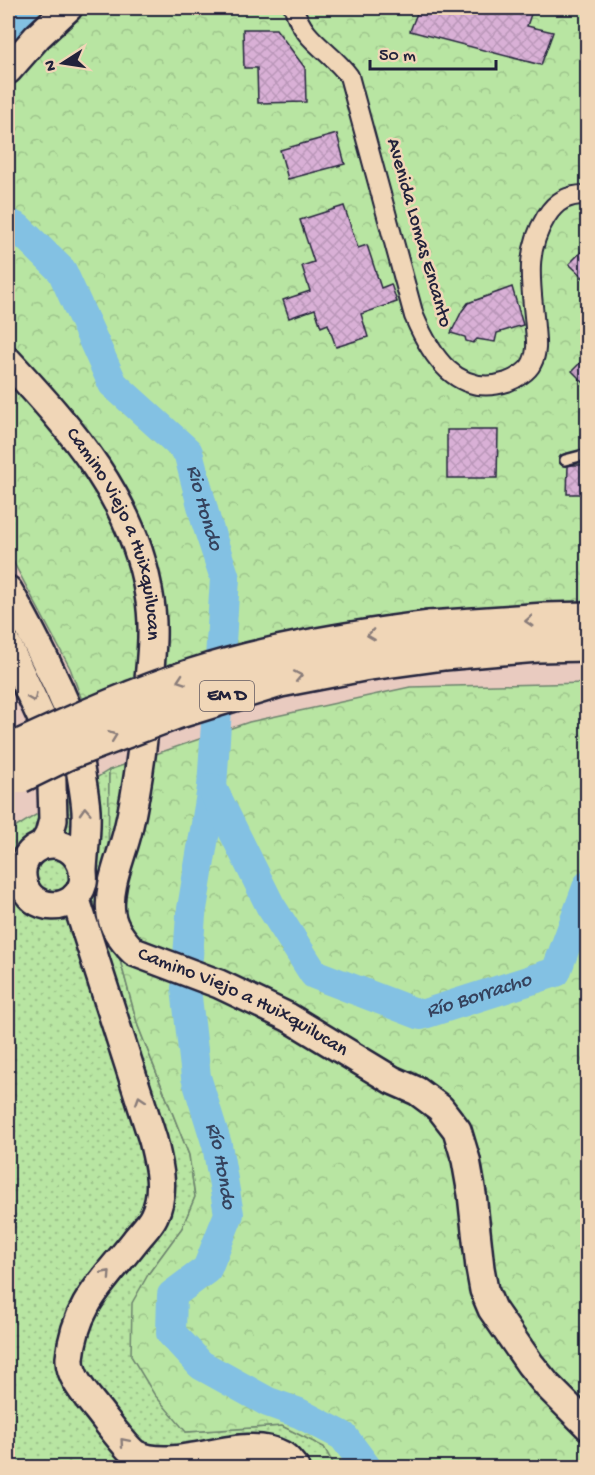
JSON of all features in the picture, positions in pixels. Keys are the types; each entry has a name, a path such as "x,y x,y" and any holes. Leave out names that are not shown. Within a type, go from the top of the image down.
{"highway":[{"name":"EM D","path":"436,640 545,620 588,620"},
{"name":"EM D","path":"12,766 83,718 194,675 309,645 436,640 537,645 588,644"}],"main road":[{"path":"8,70 37,37 68,8"},
{"name":"Camino Viejo a Huixquilucan","path":"8,361 76,437 106,479 142,561 150,595 153,638 143,752 128,830 110,900 115,927 134,952 219,984 288,1017 392,1080 417,1091 440,1108 457,1130 466,1161 480,1268 484,1290 492,1309 536,1371 588,1426"},
{"path":"8,590 48,666 75,725 86,810 86,855 83,885 75,897 62,905 46,906 33,899 24,886 15,882 26,858 43,845 49,835 53,820 51,750 42,719 8,646"},
{"path":"43,845 60,844 71,850 79,858 83,870"},
{"path":"75,897 153,1140 161,1176 154,1217 99,1282 82,1311 72,1341 70,1364 80,1387 135,1454 158,1462 178,1462 260,1449 282,1455 295,1467"}],"street":[{"name":"Avenida Lomas Encanto","path":"294,8 297,21 308,36 349,76 414,316 425,341 453,375 475,386 495,386 515,379 532,365 537,348 530,260 538,231 554,204 576,194 588,195"}],"lane":[{"path":"565,460 588,453"}],"green space":[{"path":"11,8 587,8 587,601 492,613 85,708 70,668 8,552 8,15"},
{"path":"587,683 587,1467 335,1467 324,1447 282,1426 186,1432 154,1394 131,1356 132,1303 149,1273 182,1228 195,1197 189,1155 138,1026 108,916 109,770 249,722 410,687"},
{"path":"109,770 108,916 138,1026 189,1155 195,1197 182,1228 149,1273 186,1432 282,1426 324,1447 335,1467 8,1468 8,832"}],"building":[{"path":"419,8 533,8 527,26 553,32 541,65 410,31"},
{"path":"243,29 276,29 305,68 306,102 258,103 257,68 244,68"},
{"path":"337,134 345,164 288,179 280,150"},
{"path":"344,206 358,248 367,245 381,288 391,284 397,302 361,314 368,337 336,347 328,324 321,327 315,309 289,318 283,300 310,291 302,266 314,262 300,220"},
{"path":"588,245 588,282 569,264"},
{"path":"512,287 523,325 497,333 495,342 477,339 473,343 466,341 465,337 451,333 468,303"},
{"path":"588,355 588,387 572,371"},
{"path":"447,430 498,430 497,478 447,478"},
{"path":"588,465 588,494 567,494 568,466"}],"waterway":[{"name":"Rio Hondo","path":"8,39 25,8"},
{"name":"Rio Hondo","path":"8,223 18,228 62,271 113,384 188,452 206,521 225,578 212,788 191,915 188,957"},
{"name":"Río Borracho","path":"212,788 270,905 314,974 421,1015 556,972 588,885"},
{"name":"Río Hondo","path":"186,988 196,1077 217,1145 229,1214 207,1269 172,1295 171,1333 201,1365 268,1402 299,1413 343,1436 367,1468"}]}
